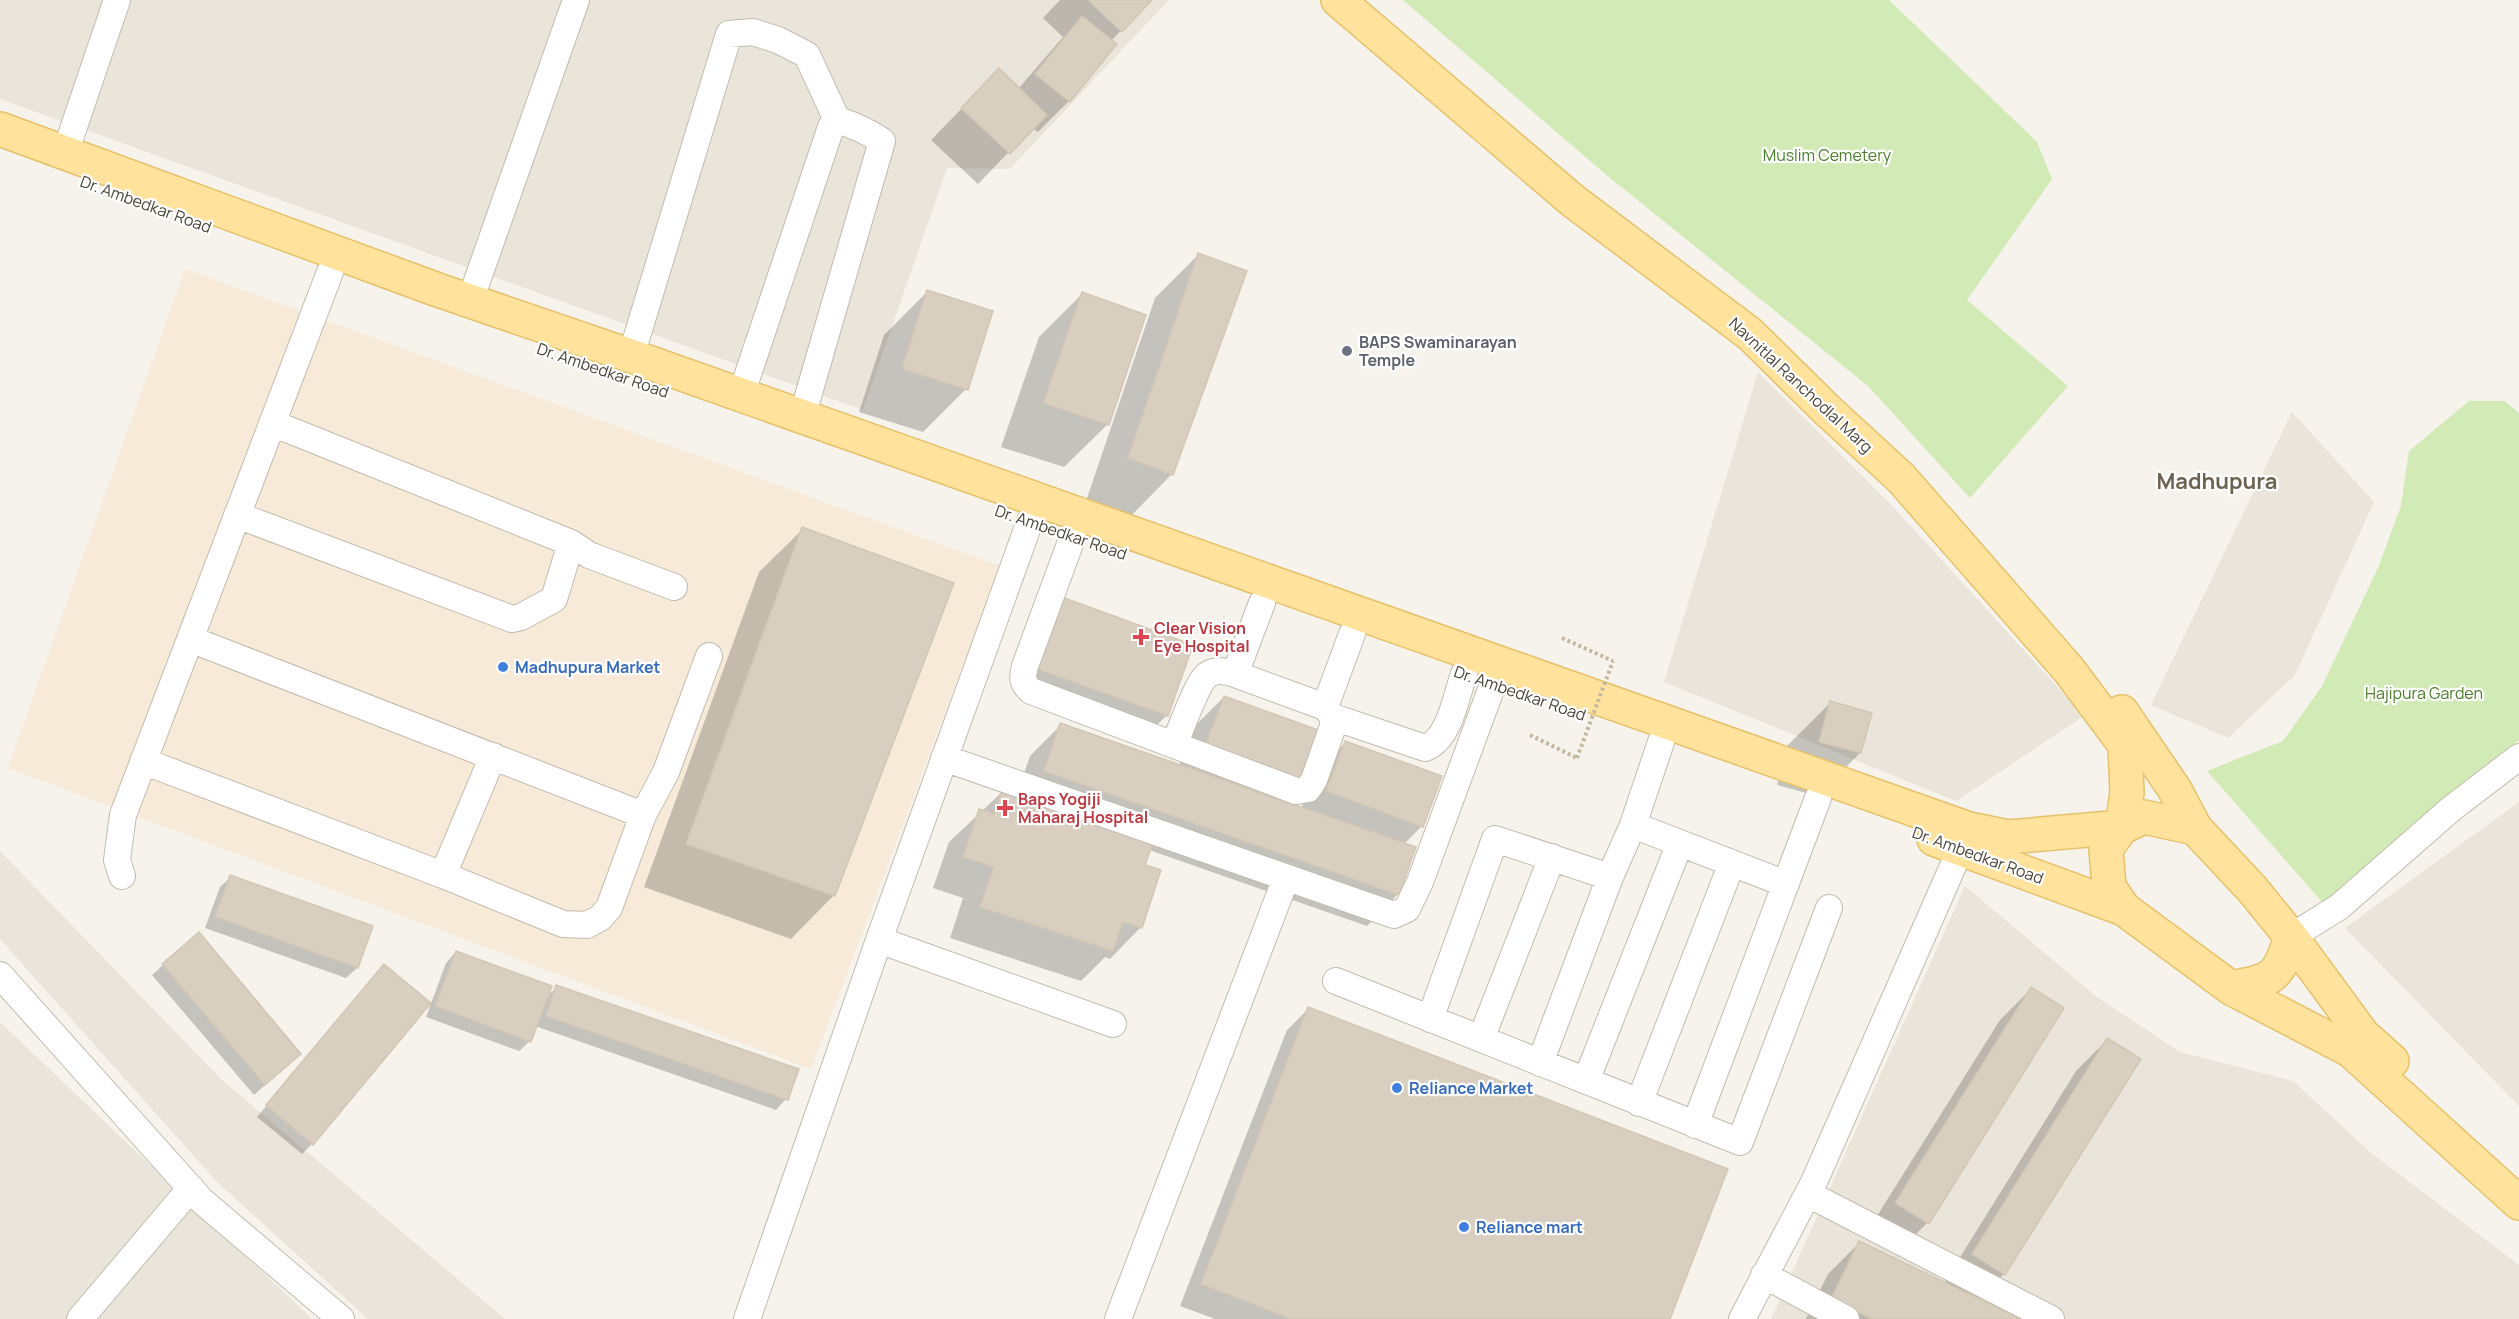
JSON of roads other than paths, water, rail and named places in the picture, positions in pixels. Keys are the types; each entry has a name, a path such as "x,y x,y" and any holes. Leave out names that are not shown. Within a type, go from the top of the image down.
{"main road":[{"name":"Navnitlal Ranchodlal Marg","path":"1338,0 1572,200 1750,334 1827,410 1901,478 2069,670 2125,745 2127,793 2122,827"},
{"path":"1362,0 1582,187 1761,321 1838,398 1912,465 2092,670 2175,790 2195,828 2253,890 2291,937 2363,1035 2519,1176"},
{"name":"Dr. Ambedkar Road","path":"0,129 470,301 741,395 1965,839 2124,909"},
{"name":"Dr. Ambedkar Road","path":"0,151 330,272 1818,798 1965,839 2122,827 2144,817 2195,828"},
{"path":"2122,827 2106,849 2109,887 2124,909 2231,988 2350,1050 2519,1203"},
{"path":"2231,988 2264,981 2282,964 2291,937"}],"street":[{"path":"65,153 117,0"},
{"path":"470,301 576,0"},
{"path":"631,356 729,34 753,32 778,40 807,55 837,120 866,130 882,141 802,417"},
{"path":"741,395 831,127 837,120"},
{"path":"122,876 117,860 123,815 330,272"},
{"path":"272,423 571,543 589,555 674,587"},
{"path":"237,515 512,619 521,617 554,599 571,543"},
{"path":"747,1319 879,940 1030,521"},
{"path":"1073,536 1025,666 1024,685 1031,691 1296,791 1308,789 1314,780 1333,726 1329,712 1352,634"},
{"path":"1235,674 1262,603"},
{"path":"190,639 644,815"},
{"path":"143,761 443,875 562,924 587,925 600,918 609,908 644,815 666,772 709,656"},
{"path":"1174,745 1205,676 1225,670 1425,748 1433,745 1441,735 1479,679"},
{"path":"944,758 1394,915 1407,909 1420,882 1479,679"},
{"path":"1540,1063 1610,876 1634,825 1661,742"},
{"path":"443,875 493,756"},
{"path":"2291,937 2339,907 2451,809 2519,757"},
{"path":"1695,1125 1818,798"},
{"path":"1634,825 1786,884"},
{"path":"1430,1019 1495,839 1610,876"},
{"path":"1742,1319 1808,1194 1965,839"},
{"path":"1586,1081 1680,843"},
{"path":"1481,1039 1551,857"},
{"path":"1639,1102 1732,863"},
{"path":"1118,1319 1286,878"},
{"path":"1336,981 1740,1142 1829,908"},
{"path":"879,940 1113,1024"},
{"path":"0,975 202,1201 341,1319"},
{"path":"80,1319 191,1188"},
{"path":"1808,1194 2051,1319"},
{"path":"1764,1275 1846,1319"}],"place":[{"name":"BAPS Swaminarayan Temple","path":"1347,351"},
{"name":"Clear Vision Eye Hospital","path":"1141,637"},
{"name":"Madhupura Market","path":"503,667"},
{"name":"Baps Yogiji Maharaj Hospital","path":"1005,808"},
{"name":"Reliance Market","path":"1397,1088"},
{"name":"Reliance mart","path":"1464,1227"}],"district":[{"name":"Madhupura","path":"2217,481"}],"park label":[{"name":"Muslim Cemetery","path":"1827,155"},
{"name":"Hajipura Garden","path":"2424,693"}]}
